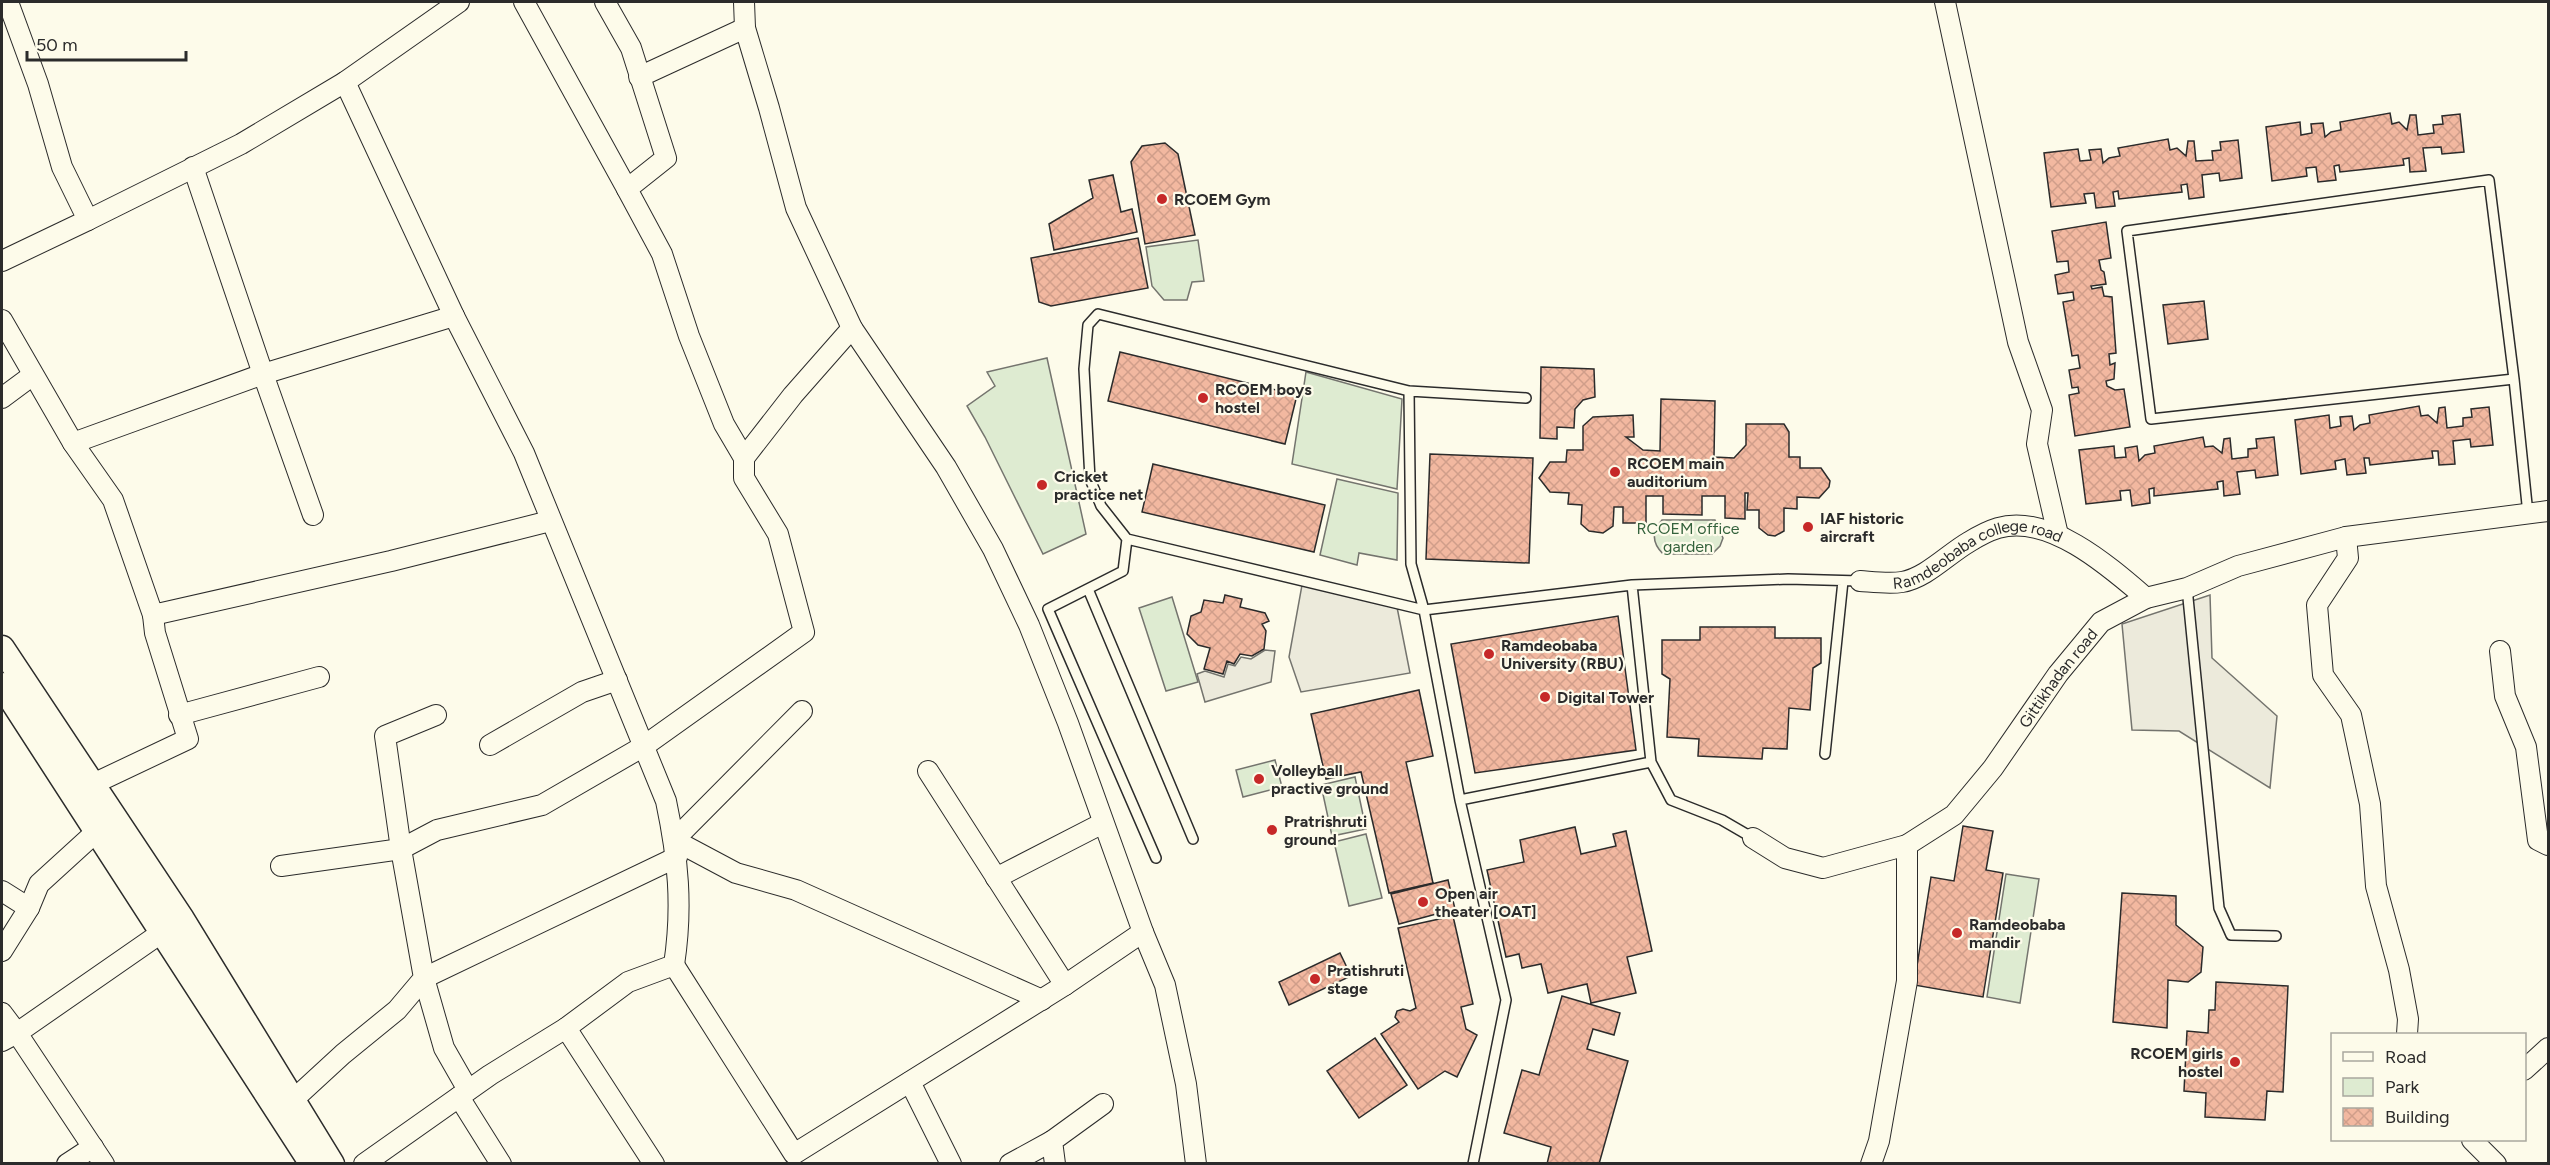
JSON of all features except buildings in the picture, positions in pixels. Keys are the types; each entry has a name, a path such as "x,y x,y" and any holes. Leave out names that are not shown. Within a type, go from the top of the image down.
{"street":[{"path":"8,2 10,31 38,84 62,167 88,220"},
{"path":"2,261 241,144 345,82 459,2"},
{"path":"281,866 401,849 428,834 542,805 644,746 804,632 778,534 744,478 744,458 724,424 688,336 662,254 524,2"},
{"path":"605,2 631,48 666,158 627,189"},
{"path":"744,2 745,28 770,108 796,208 852,328 946,467 993,549 1029,625 1068,723 1143,932 1165,985 1186,1084 1196,1164"},
{"path":"1945,2 2018,342 2042,410 2037,444 2058,535"},
{"path":"639,77 745,28"},
{"path":"345,82 454,316 524,453 666,801 676,849 680,929 674,965 798,1159 910,1082 1065,986 1143,932"},
{"path":"194,168 313,515"},
{"path":"73,443 263,374 454,316"},
{"path":"2,320 73,443 113,500 153,615 155,633 188,739 93,784"},
{"path":"744,458 793,395 852,328"},
{"path":"2,398 33,375"},
{"name":"Gittikhadan road","path":"1753,838 1785,858 1823,868 1907,846 1954,815 1993,768 2058,674 2101,622 2146,598 2187,588 2238,566 2346,537 2548,511"},
{"path":"153,615 391,561 550,521"},
{"name":"Ramdeobaba college road","path":"1852,581 1903,582 1917,576 1969,542 1998,527 2027,526 2058,535 2108,565 2146,598"},
{"path":"2346,537 2348,558 2317,605 2323,675 2351,715 2370,804 2376,886 2400,970 2408,1019 2407,1033"},
{"path":"2,648 93,784 106,823 161,933 312,1164"},
{"path":"2500,651 2505,696 2526,747 2538,840 2548,845"},
{"path":"179,715 318,677"},
{"path":"490,746 582,692 617,680"},
{"path":"2,685 182,919 332,1164"},
{"path":"293,1100 343,1054 398,1010 424,978 676,849 802,711"},
{"path":"436,715 385,736 401,849 424,978 444,1048 463,1093 501,1164"},
{"path":"928,771 1065,986"},
{"path":"2,951 29,908 39,884 106,823"},
{"path":"996,878 1103,823"},
{"path":"1871,1164 1879,1141 1907,981 1907,846"},
{"path":"676,849 736,873 796,890 1042,999"},
{"path":"2,891 29,908"},
{"path":"9,1037 182,919"},
{"path":"364,1164 463,1093 566,1028 628,982 674,965"},
{"path":"2,1013 9,1037 99,1155 67,1164"},
{"path":"566,1028 654,1164"},
{"path":"2526,1068 2548,1048"},
{"path":"910,1082 951,1164"},
{"path":"1010,1164 1052,1141 1103,1104"},
{"path":"1052,1141 1055,1164"},
{"path":"2473,1141 2496,1164"}],"lane":[{"path":"2514,379 2151,419 2127,231 2489,180 2514,379 2528,514"},
{"path":"1526,398 1409,391 1098,314 1088,325 1084,369 1090,479 1101,506 1127,538 1424,610 1632,585 1788,579 1852,581 1825,753"},
{"path":"1409,391 1411,564 1424,610 1460,800 1506,1000 1473,1164"},
{"path":"1127,538 1123,572 1048,609 1156,858"},
{"path":"1632,585 1651,762 1671,800 1722,820 1753,838"},
{"path":"2187,588 2219,908 2231,934 2276,936"},
{"path":"1088,589 1193,839"},
{"path":"1460,800 1651,762"}],"green space":[{"path":"1198,240 1204,281 1192,282 1187,300 1164,300 1152,286 1146,247"},
{"name":"Cricket practice net","path":"1047,358 1086,534 1043,554 985,437 967,406 995,386 987,372"},
{"path":"1306,372 1402,399 1397,489 1292,464"},
{"path":"1337,479 1398,493 1397,560 1359,553 1357,565 1320,555"},
{"name":"RCOEM office garden","path":"1662,520 1715,520 1723,538 1720,546 1712,554 1663,554 1654,537"},
{"path":"1172,597 1198,682 1166,691 1139,608"},
{"name":"Volleyball practive ground","path":"1275,760 1282,787 1243,797 1236,770"},
{"path":"1355,777 1366,829 1332,836 1321,785"},
{"path":"1366,834 1382,898 1349,906 1334,842"},
{"path":"2006,874 2039,879 2020,1003 1987,997"}],"shaded area":[{"path":"1302,585 1396,602 1410,673 1301,692 1289,657"},
{"path":"2210,595 2212,658 2277,716 2270,788 2179,731 2132,730 2122,624"},
{"path":"1265,650 1275,651 1271,682 1205,702 1197,674 1205,671 1224,677 1228,664 1235,666 1241,657 1251,659"}],"place":[{"name":"RCOEM Gym","path":"1162,199"},
{"name":"RCOEM boys hostel","path":"1203,398"},
{"name":"RCOEM main auditorium","path":"1615,472"},
{"name":"Cricket practice net","path":"1042,485"},
{"name":"IAF historic aircraft","path":"1808,527"},
{"name":"Ramdeobaba University (RBU)","path":"1489,654"},
{"name":"Digital Tower","path":"1545,697"},
{"name":"Volleyball practive ground","path":"1259,779"},
{"name":"Pratrishruti ground","path":"1272,830"},
{"name":"Open air theater [OAT]","path":"1423,902"},
{"name":"Ramdeobaba mandir","path":"1957,933"},
{"name":"Pratishruti stage","path":"1315,979"},
{"name":"RCOEM girls hostel","path":"2235,1062"}]}
